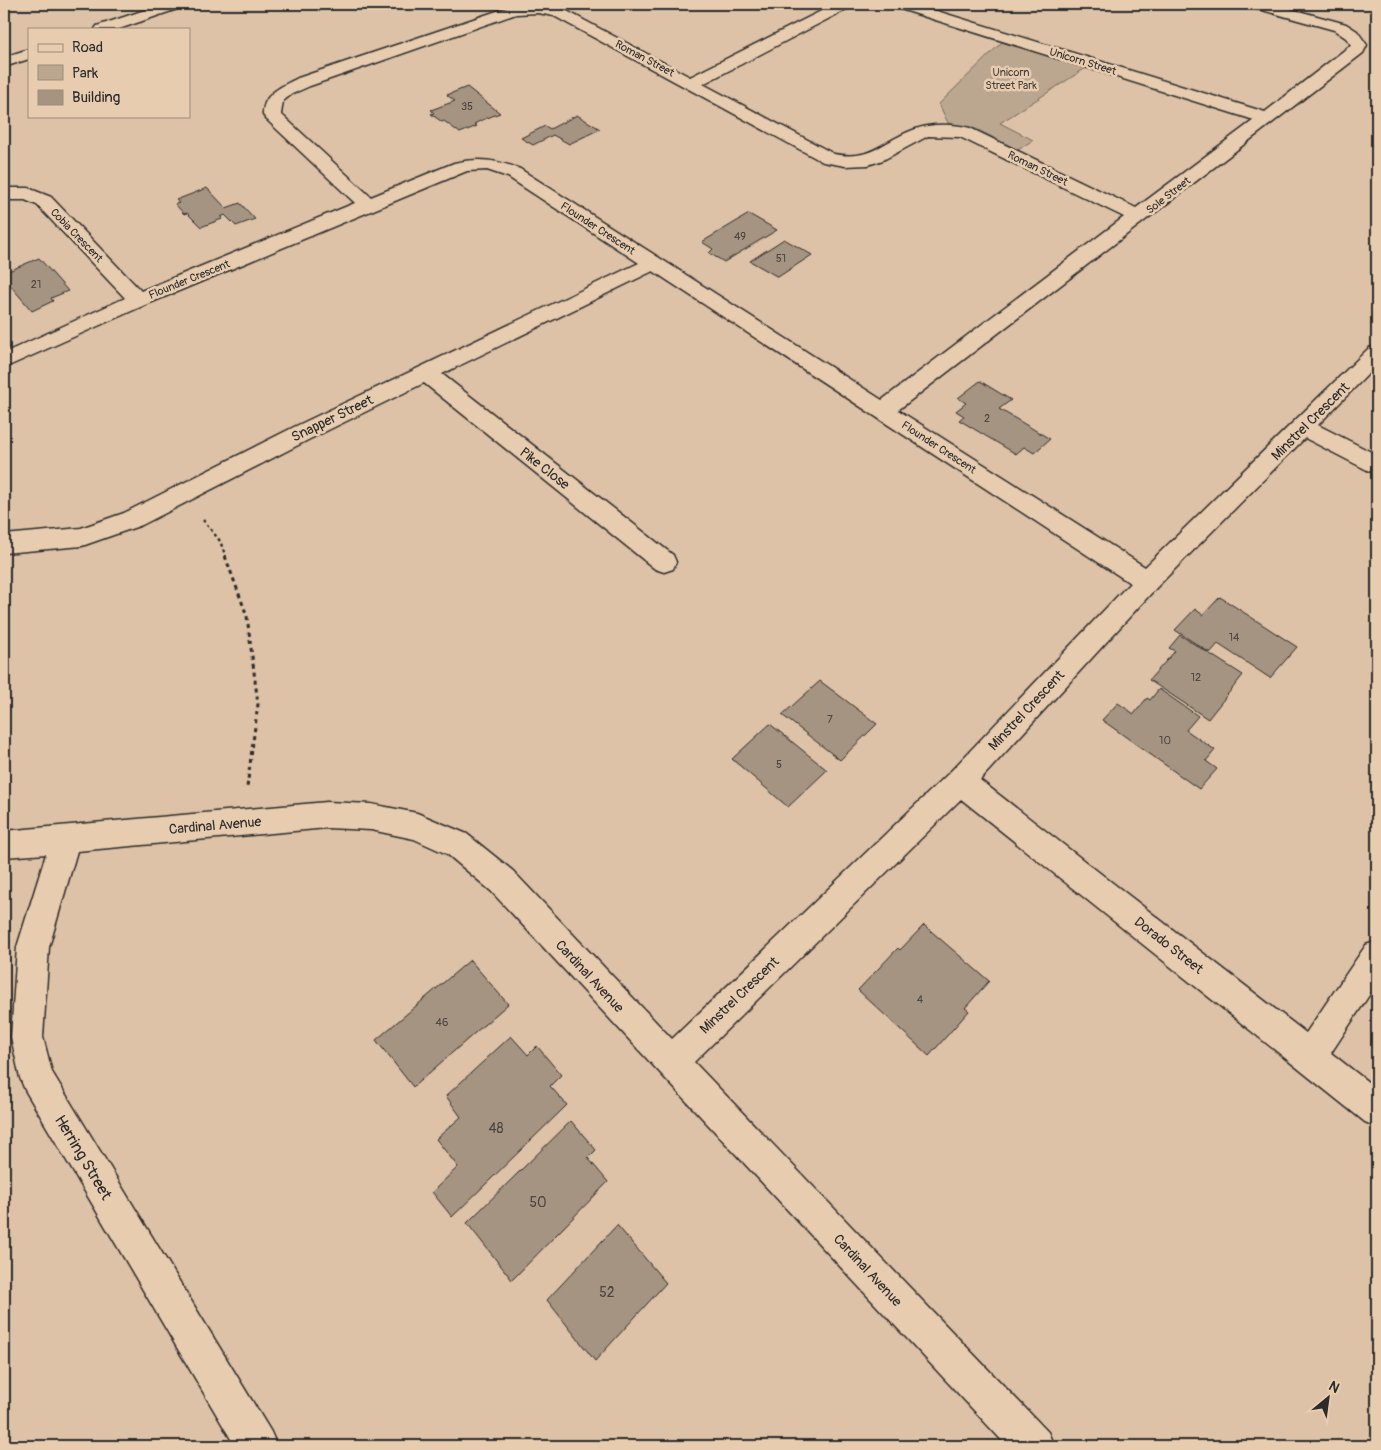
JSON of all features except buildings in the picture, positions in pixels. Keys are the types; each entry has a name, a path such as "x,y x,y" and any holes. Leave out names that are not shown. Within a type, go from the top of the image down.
{"street":[{"path":"106,28 178,4"},
{"path":"816,4 830,11"},
{"path":"691,83 846,4"},
{"name":"Unicorn Street","path":"899,4 1267,118"},
{"name":"Sole Street","path":"882,411 1267,118 1352,56 1359,45 1353,35 1340,27 1256,4"},
{"name":"Roman Street","path":"368,205 272,115 270,108 279,95 304,82 514,10 526,8 550,10 559,13 829,158 853,162 865,161 875,158 919,134 941,130 964,132 1139,217"},
{"path":"4,62 28,54"},
{"name":"Flounder Crescent","path":"4,360 138,300 368,205 460,168 472,164 488,164 514,173 652,264 1147,581"},
{"name":"Cobia Crescent","path":"4,194 28,194 44,201 138,300"},
{"name":"Snapper Street","path":"4,544 82,536 133,519 302,433 652,264"},
{"name":"Minstrel Crescent","path":"671,1062 960,781 1147,581 1377,353"},
{"name":"Pike Close","path":"426,373 664,562"},
{"path":"1304,427 1377,465"},
{"name":"Dorado Street","path":"960,781 1377,1110"},
{"name":"Cardinal Avenue","path":"4,844 327,815 371,817 417,826 458,844 502,881 1034,1446"},
{"name":"Herring Street","path":"66,838 33,947 27,1037 36,1078 257,1446"},
{"path":"1310,1056 1377,956"}],"path":[{"path":"181,495 220,541 247,616 258,704 247,785 238,823"}],"green space":[{"name":"Unicorn Street Park","path":"1002,42 1086,68 1000,123 1033,140 1018,150 976,129 948,123 939,104"}]}
